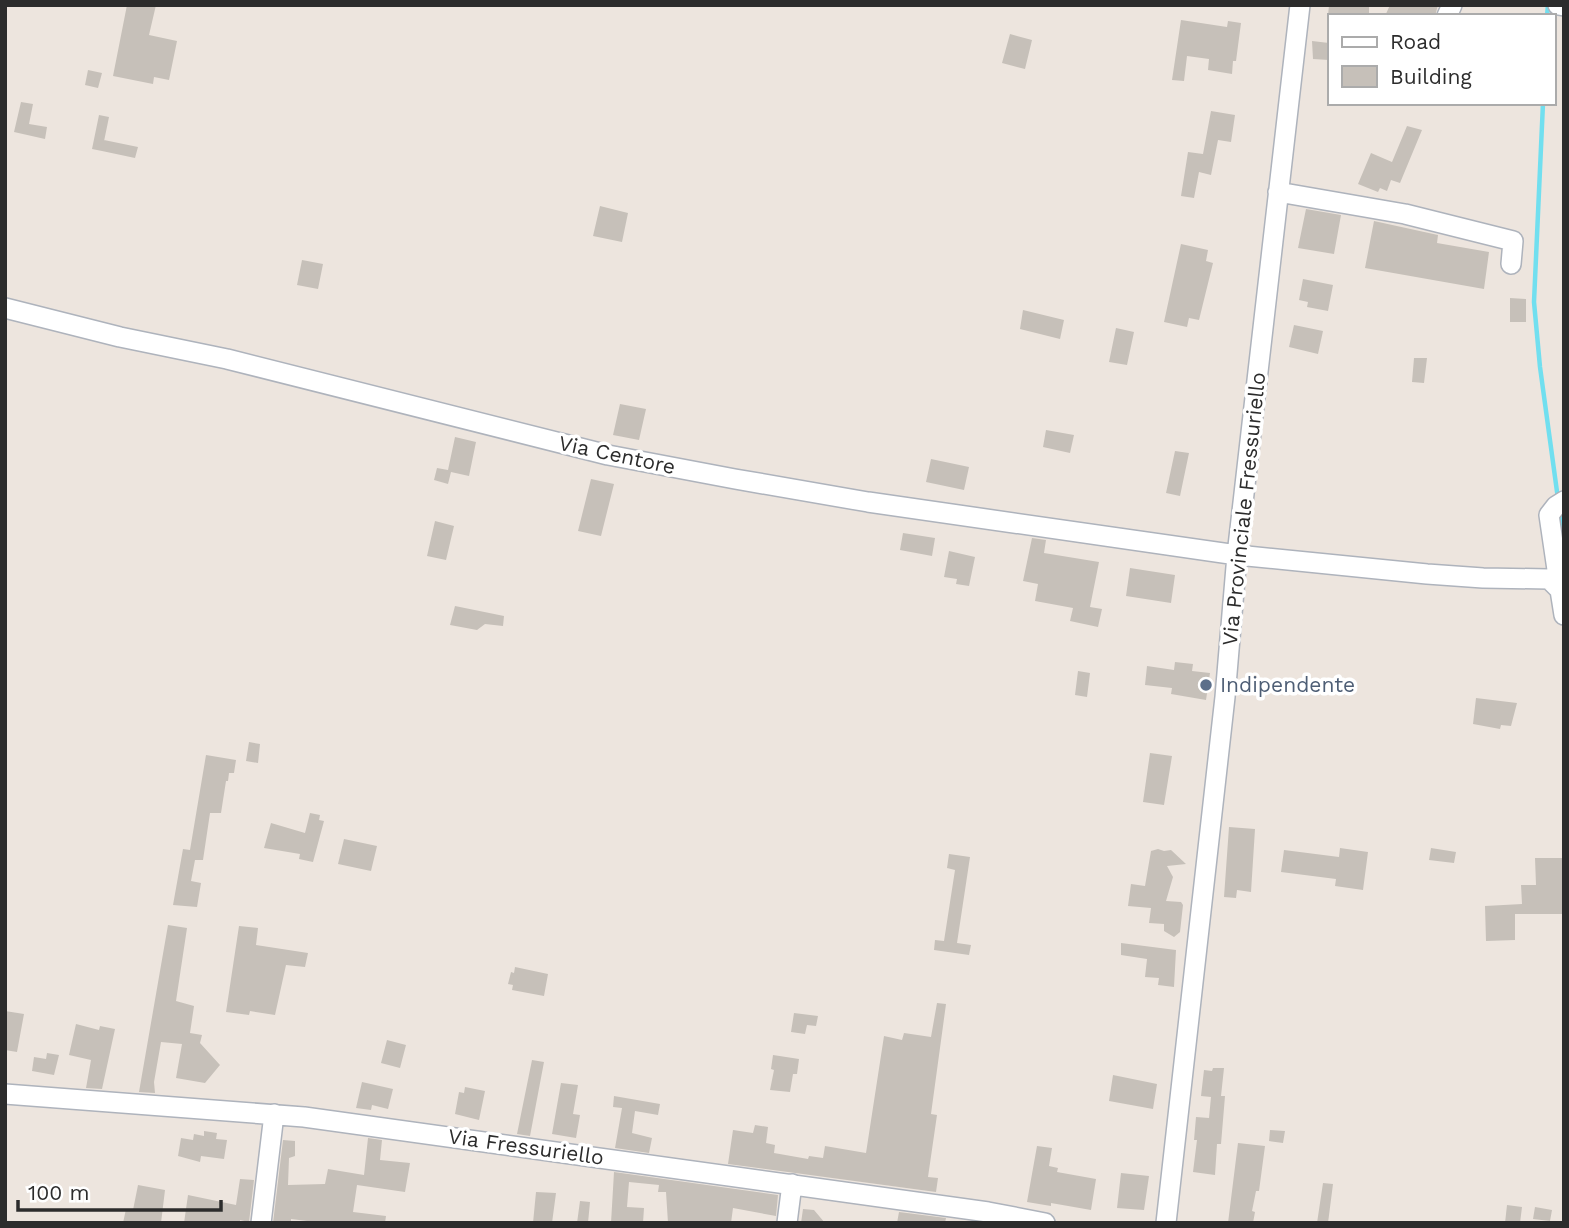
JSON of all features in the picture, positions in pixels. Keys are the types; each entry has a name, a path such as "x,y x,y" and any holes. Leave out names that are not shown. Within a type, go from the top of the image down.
{"street":[{"name":"Via Provinciale Fressuriello","path":"1166,1223 1223,711 1237,555 1300,5"},
{"path":"1559,5 1564,6"},
{"path":"1278,192 1405,214 1513,241 1511,264"},
{"name":"Via Centore","path":"5,308 120,337 227,359 608,456 868,502 1237,555 1427,574 1549,579 1560,590"},
{"path":"1564,501 1556,506 1549,516 1564,615"},
{"name":"Via Fressuriello","path":"5,1094 304,1117 988,1212 1045,1223"},
{"path":"261,1223 274,1114"},
{"path":"787,1223 792,1184"}],"building":[{"path":"127,5 156,5 149,35 177,41 169,80 154,77 153,84 113,76"},
{"path":"1329,5 1369,5 1369,14 1328,14"},
{"path":"1390,5 1438,5 1436,14 1386,14"},
{"path":"1181,20 1227,27 1228,21 1241,23 1232,74 1208,70 1209,59 1187,56 1184,81 1172,80"},
{"path":"1010,34 1032,40 1025,69 1002,63"},
{"path":"1312,41 1328,43 1328,60 1313,59"},
{"path":"88,70 102,73 98,88 85,85"},
{"path":"21,102 33,104 29,124 47,127 45,139 14,132"},
{"path":"1211,111 1235,115 1231,142 1218,140 1211,175 1199,172 1194,198 1181,196 1188,152 1203,154"},
{"path":"99,115 109,117 102,151 92,149"},
{"path":"1407,126 1422,130 1400,183 1391,180 1387,191 1380,188 1378,192 1358,184 1371,153 1392,162"},
{"path":"104,140 138,147 135,158 102,151"},
{"path":"600,206 628,213 622,242 593,236"},
{"path":"1306,209 1341,215 1334,254 1298,248"},
{"path":"1374,221 1438,235 1437,243 1489,252 1484,289 1365,268"},
{"path":"1181,244 1208,250 1206,261 1213,263 1199,320 1189,318 1187,327 1164,322"},
{"path":"302,260 323,264 318,289 297,285"},
{"path":"1303,279 1333,285 1328,311 1307,307 1308,302 1299,300"},
{"path":"1510,298 1526,299 1526,322 1510,322"},
{"path":"1023,310 1064,320 1060,339 1020,329"},
{"path":"1294,325 1323,331 1318,354 1289,347"},
{"path":"1116,328 1134,332 1127,365 1109,362"},
{"path":"1414,358 1427,358 1424,383 1412,382"},
{"path":"620,404 646,409 639,440 613,435"},
{"path":"1046,430 1074,435 1070,453 1043,447"},
{"path":"455,437 476,442 469,476 451,472 448,484 434,480 437,468 448,470"},
{"path":"1175,451 1189,453 1180,496 1166,493"},
{"path":"931,459 969,467 964,490 926,482"},
{"path":"591,479 614,484 601,536 578,531"},
{"path":"435,521 454,526 446,560 427,556"},
{"path":"903,533 935,538 932,556 900,550"},
{"path":"1032,538 1046,540 1044,553 1099,562 1090,607 1102,609 1098,627 1070,621 1073,608 1035,601 1038,584 1023,581"},
{"path":"949,551 975,557 969,586 956,584 957,579 944,577"},
{"path":"1130,568 1175,575 1171,603 1126,596"},
{"path":"455,606 504,616 503,626 485,624 477,630 450,625"},
{"path":"1175,662 1193,664 1192,671 1210,673 1206,700 1171,694 1172,688 1145,685 1147,666 1174,670"},
{"path":"1078,671 1090,673 1087,697 1075,695"},
{"path":"1476,698 1517,703 1511,726 1501,725 1500,729 1473,724"},
{"path":"249,742 260,744 258,763 246,761"},
{"path":"1150,753 1172,756 1164,805 1143,802"},
{"path":"206,755 236,760 234,773 229,773 226,781 221,813 210,813 203,860 195,860 191,881 201,883 197,907 173,905 183,849 190,850"},
{"path":"310,813 320,815 319,820 324,821 313,862 299,859 300,854 264,848 271,823 305,833"},
{"path":"1229,827 1255,829 1251,892 1237,890 1236,898 1224,897"},
{"path":"344,839 377,846 371,871 338,864"},
{"path":"1340,848 1368,852 1363,890 1335,886 1336,879 1281,872 1284,850 1339,857"},
{"path":"1431,848 1456,852 1454,863 1429,860"},
{"path":"1171,850 1186,864 1167,866 1173,877 1166,901 1181,902 1183,905 1180,932 1174,937 1164,931 1164,924 1149,923 1151,908 1128,906 1131,884 1145,886 1151,851"},
{"path":"949,854 970,857 957,943 971,945 969,955 934,950 935,940 944,941 955,870 947,868"},
{"path":"1535,858 1564,858 1564,914 1515,914 1515,940 1486,941 1485,906 1522,904 1521,885 1536,885"},
{"path":"168,925 187,928 176,1001 194,1006 190,1033 202,1035 200,1043 220,1065 205,1083 176,1078 182,1044 161,1042 154,1082 155,1093 139,1092"},
{"path":"239,926 258,928 256,945 308,953 305,967 286,965 275,1015 250,1011 249,1015 226,1012"},
{"path":"1121,943 1176,950 1174,987 1158,985 1159,978 1145,977 1147,959 1121,955"},
{"path":"515,967 548,974 544,996 512,990 513,985 508,984"},
{"path":"937,1003 946,1004 931,1114 937,1115 928,1177 938,1178 936,1192 728,1164 733,1130 753,1133 755,1125 768,1127 766,1143 775,1145 774,1153 808,1159 809,1156 823,1158 825,1146 866,1153 884,1036 902,1040 904,1033 931,1037"},
{"path":"5,1011 24,1014 17,1052 5,1050"},
{"path":"794,1013 818,1016 816,1026 807,1025 805,1034 791,1032"},
{"path":"76,1024 99,1030 100,1026 115,1029 102,1089 86,1088 91,1060 69,1055"},
{"path":"387,1040 406,1045 400,1068 381,1063"},
{"path":"47,1053 59,1055 54,1075 32,1071 34,1057 46,1059"},
{"path":"773,1055 799,1059 790,1092 770,1090 774,1070 771,1069"},
{"path":"532,1060 544,1062 530,1136 517,1134"},
{"path":"1213,1068 1224,1068 1221,1096 1225,1096 1215,1175 1193,1172 1197,1140 1194,1140 1196,1117 1209,1118 1211,1097 1201,1096 1204,1070 1212,1071"},
{"path":"1113,1075 1157,1084 1153,1109 1109,1101"},
{"path":"362,1082 393,1089 388,1109 372,1105 371,1110 356,1108"},
{"path":"561,1083 578,1085 573,1114 580,1115 576,1138 552,1134"},
{"path":"465,1087 485,1091 479,1120 455,1114 459,1092 464,1093"},
{"path":"614,1096 660,1104 658,1115 635,1111 632,1133 652,1138 649,1153 615,1148 622,1108 613,1107"},
{"path":"1270,1130 1285,1131 1283,1143 1269,1141"},
{"path":"204,1131 217,1133 216,1139 227,1140 224,1159 201,1156 200,1162 178,1156 181,1138 193,1140 194,1134 204,1136"},
{"path":"368,1138 382,1140 380,1160 410,1163 405,1192 357,1185 353,1212 386,1216 385,1223 323,1223 291,1219 291,1223 273,1223 283,1140 295,1141 295,1156 289,1158 288,1185 325,1184 328,1169 364,1175"},
{"path":"1238,1143 1265,1146 1259,1191 1256,1191 1252,1211 1255,1212 1253,1223 1228,1223"},
{"path":"1037,1146 1052,1148 1049,1166 1058,1168 1057,1172 1096,1179 1091,1210 1027,1202"},
{"path":"614,1172 778,1195 776,1216 733,1208 731,1223 668,1223 666,1192 658,1192 659,1185 629,1182 627,1207 644,1208 643,1223 611,1223"},
{"path":"1121,1173 1149,1176 1144,1210 1117,1208"},
{"path":"240,1179 254,1180 249,1222 240,1220 240,1223 184,1223 188,1195 236,1205"},
{"path":"1323,1183 1333,1184 1328,1223 1317,1223"},
{"path":"138,1185 165,1190 161,1223 123,1223 126,1209 133,1210"},
{"path":"536,1192 556,1193 552,1223 533,1223"},
{"path":"580,1201 590,1202 588,1223 577,1223"},
{"path":"1507,1205 1522,1207 1520,1223 1505,1223"},
{"path":"1535,1207 1552,1210 1550,1221 1533,1219"},
{"path":"803,1209 814,1210 825,1223 801,1223"},
{"path":"899,1212 946,1218 945,1223 897,1223"}],"waterway":[{"path":"1547,14 1548,5"},
{"path":"1543,105 1534,302 1558,499"},
{"path":"1559,512 1564,542"}],"place":[{"name":"Indipendente","path":"1206,685"}]}
